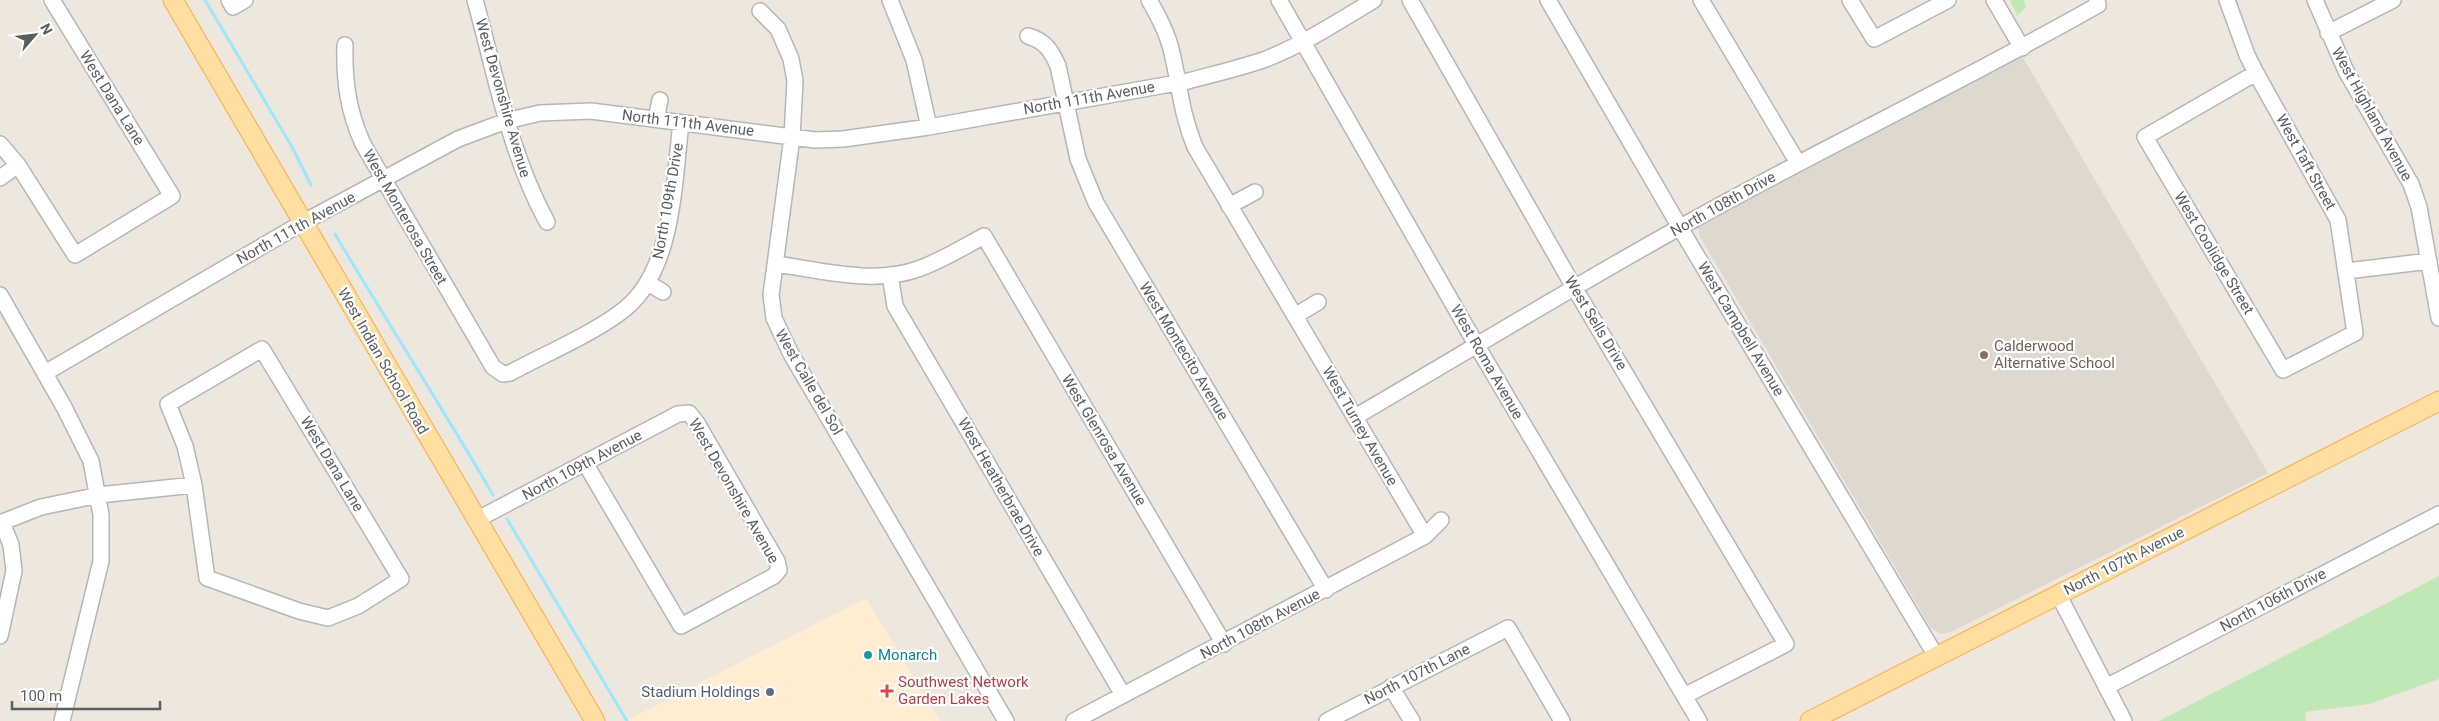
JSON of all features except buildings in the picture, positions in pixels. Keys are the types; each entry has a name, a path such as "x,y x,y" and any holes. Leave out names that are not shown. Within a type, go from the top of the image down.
{"main road":[{"name":"West Indian School Road","path":"173,0 595,721"},
{"name":"North 107th Avenue","path":"1810,721 2439,401"}],"street":[{"name":"West Dana Lane","path":"18,165 75,255 172,196 52,0"},
{"name":"West Devonshire Avenue","path":"475,0 506,120 525,179 547,222"},
{"path":"890,0 914,60 929,127"},
{"name":"West Turney Avenue","path":"1149,0 1168,38 1178,83 1181,108 1195,147 1425,536"},
{"name":"West Roma Avenue","path":"1280,0 1476,346 1699,721"},
{"name":"North 111th Avenue","path":"45,373 302,223 472,133 506,120 540,113 614,114 815,140 843,139 929,127 1178,83 1265,59 1304,42 1374,0"},
{"name":"West Sells Drive","path":"1410,0 1575,289 1786,644 1684,696"},
{"name":"West Campbell Avenue","path":"1548,0 1680,227 1936,656"},
{"path":"1701,0 1798,163"},
{"path":"1850,0 1874,39 1948,0"},
{"path":"1994,0 2022,48"},
{"name":"West Taft Street","path":"2227,0 2247,55 2256,73 2331,204 2342,235 2355,333"},
{"name":"West Highland Avenue","path":"2315,0 2328,33 2360,97 2406,172 2419,207 2439,318"},
{"path":"2328,33 2389,1"},
{"name":"North 108th Drive","path":"1355,417 1680,227 1798,163 2022,48 2097,2"},
{"name":"West Calle del Sol","path":"760,10 778,29 791,59 795,81 792,137 771,295 774,318 780,334 1006,721"},
{"name":"West Montecito Avenue","path":"1028,36 1042,40 1052,52 1058,66 1080,165 1096,203 1326,590"},
{"name":"West Monterosa Street","path":"345,45 344,75 348,105 363,144 493,367 503,374"},
{"name":"West Coolidge Street","path":"2256,73 2145,136 2283,370 2355,333"},
{"path":"656,119 660,100"},
{"name":"North 109th Drive","path":"503,374 510,373 611,319 628,307 648,283 661,256 666,235 681,123"},
{"path":"0,144 18,165 0,178"},
{"path":"1229,206 1255,192"},
{"name":"West Glenrosa Avenue","path":"890,275 917,269 984,236 1224,644"},
{"path":"2347,271 2429,261"},
{"path":"776,264 859,275 890,275"},
{"name":"West Heatherbrae Drive","path":"890,275 895,306 1123,695"},
{"path":"648,283 663,292"},
{"path":"0,294 88,454 99,495 102,541 101,561 62,721"},
{"path":"1295,316 1318,302"},
{"name":"West Dana Lane","path":"262,349 401,579 358,606 328,618 299,611 207,578 194,485 185,446 168,404 262,349"},
{"name":"North 109th Avenue","path":"476,520 678,414 689,414"},
{"name":"West Devonshire Avenue","path":"585,464 680,626 774,576 779,570 778,561 697,422 689,414"},
{"path":"0,636 14,571 11,545 1,522 41,507 99,495 194,485"},
{"name":"North 106th Drive","path":"2106,687 2439,514"},
{"name":"North 108th Avenue","path":"1074,721 1224,644 1425,536 1441,520"},
{"path":"2058,594 2124,721"},
{"name":"North 107th Lane","path":"1327,721 1508,628 1562,721"},
{"path":"1391,687 1412,721"}],"shaded area":[{"name":"Calderwood Alternative School","path":"2022,56 2268,473 1951,632 1941,634 1931,628 1700,237 1698,228 1700,224"},
{"path":"866,598 940,721 625,721"}],"green space":[{"path":"2010,0 2024,0 2026,7 2017,16"},
{"path":"2439,576 2439,679 2369,704 2305,712 2306,721 2159,721"}],"waterway":[{"path":"205,0 292,147 311,185"},
{"path":"335,234 493,495"},
{"path":"507,519 627,721"}],"place":[{"name":"Calderwood Alternative School","path":"1984,355"},
{"name":"Monarch","path":"868,655"},
{"name":"Southwest Network Garden Lakes","path":"887,691"},
{"name":"Stadium Holdings","path":"770,692"}]}
